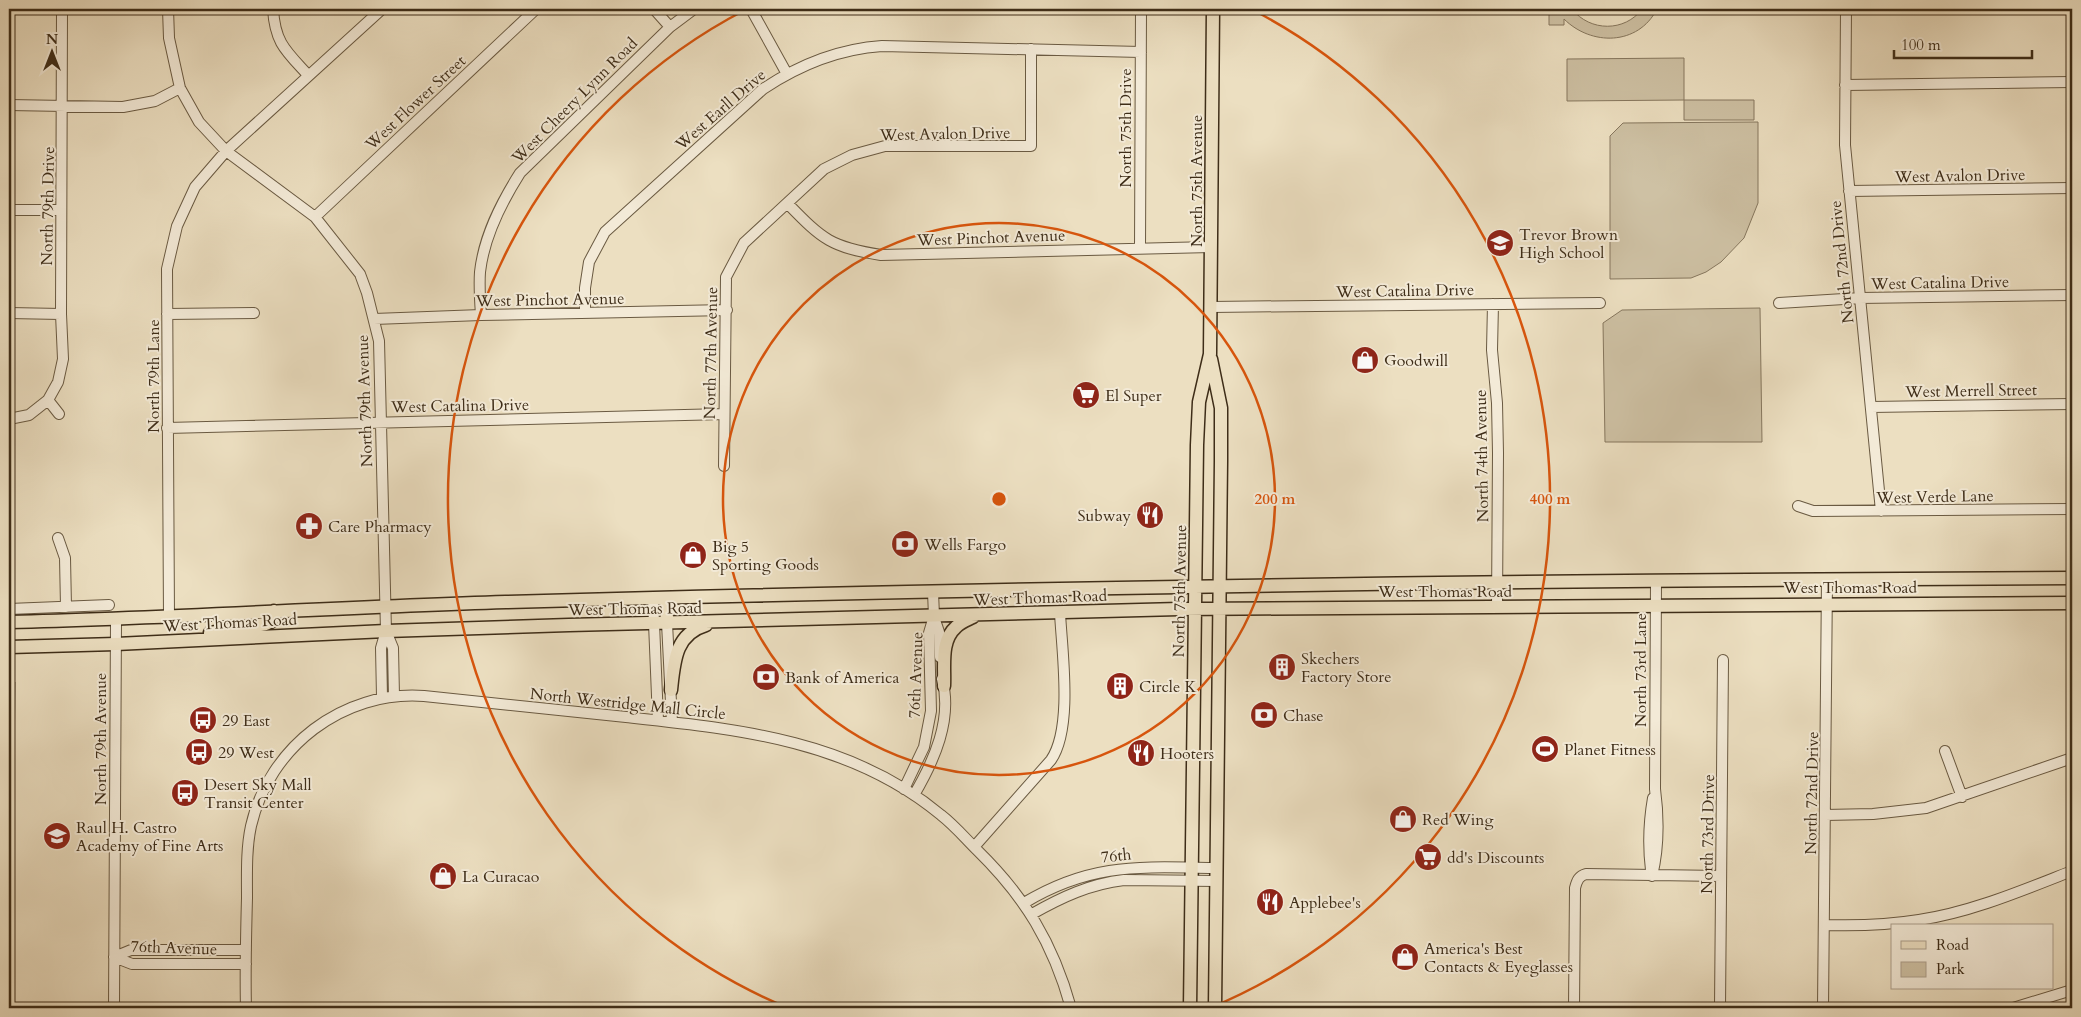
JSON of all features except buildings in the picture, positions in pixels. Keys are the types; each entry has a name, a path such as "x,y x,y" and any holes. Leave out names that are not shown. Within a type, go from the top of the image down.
{"main road":[{"name":"North 75th Avenue","path":"1190,1008 1199,402 1210,354 1213,9"},
{"name":"North 75th Avenue","path":"1210,354 1220,408 1220,609 1215,1008"},
{"name":"West Thomas Road","path":"9,622 116,620 386,606 933,592 1656,580 2072,578"},
{"path":"666,598 667,623"},
{"name":"West Thomas Road","path":"9,647 116,644 386,631 1196,609 1655,604 2072,603"},
{"path":"186,641 218,631 266,624 272,621 274,611"},
{"path":"944,686 945,647 948,637 958,625 975,615"},
{"path":"671,690 679,645 696,628 713,622"}],"street":[{"name":"North 79th Drive","path":"48,400 58,382 63,359 61,314 62,9"},
{"name":"North 79th Avenue","path":"168,9 169,38 180,88 199,122 226,150 316,217 360,274 379,341 386,631"},
{"path":"273,9 274,27 283,48 308,75"},
{"name":"North 79th Lane","path":"169,617 168,269 178,226 195,187 226,150 382,9"},
{"name":"West Flower Street","path":"316,217 536,9"},
{"path":"654,9 670,27"},
{"name":"West Cheery Lynn Road","path":"480,315 480,272 491,228 502,202 520,173 670,27 694,9"},
{"path":"752,9 787,74"},
{"name":"North 75th Drive","path":"1140,248 1141,9"},
{"name":"North 72nd Drive","path":"1846,9 1845,145 1881,511"},
{"name":"West Earll Drive","path":"585,313 585,288 589,262 605,232 764,89 787,74 827,56 866,47 1141,52"},
{"name":"West Avalon Drive","path":"788,204 824,169 852,155 885,146 1031,146 1031,49"},
{"path":"1845,85 2072,82"},
{"path":"9,105 123,107 155,101 180,88"},
{"name":"West Avalon Drive","path":"1849,191 2072,188"},
{"name":"West Pinchot Avenue","path":"788,204 816,234 836,245 881,255 1211,247"},
{"name":"North 77th Avenue","path":"724,466 726,276 744,243 788,204"},
{"path":"9,210 61,210"},
{"name":"West Catalina Drive","path":"1779,303 1860,298 2072,295"},
{"name":"West Catalina Drive","path":"1211,307 1600,303"},
{"name":"North 74th Avenue","path":"1493,304 1492,350 1497,404 1498,453 1497,607"},
{"name":"West Pinchot Avenue","path":"374,319 727,310"},
{"path":"9,313 61,314"},
{"path":"168,314 254,313"},
{"path":"9,419 29,415 48,400 59,414"},
{"name":"West Merrell Street","path":"1871,407 2072,404"},
{"name":"West Catalina Drive","path":"168,428 724,414"},
{"name":"West Verde Lane","path":"1798,506 1813,511 2072,509"},
{"path":"58,538 65,558 66,607"},
{"name":"North 72nd Drive","path":"1823,1008 1827,579"},
{"name":"North 73rd Lane","path":"1652,876 1657,856 1650,816 1655,789 1656,580"},
{"name":"76th Avenue","path":"914,795 933,760 943,718 944,686 940,674 939,632 934,616 933,592"},
{"path":"653,599 658,720"},
{"path":"9,609 109,606"},
{"path":"974,847 1051,760 1060,744 1064,707 1060,613"},
{"name":"76th Avenue","path":"904,789 924,747 929,723 931,694 929,632 934,616"},
{"name":"North 79th Avenue","path":"114,1008 116,620"},
{"path":"667,623 672,722"},
{"path":"386,631 393,648 394,696"},
{"path":"382,697 381,648 386,631"},
{"name":"North 73rd Drive","path":"1720,1008 1724,660"},
{"name":"North Westridge Mall Circle","path":"246,1008 248,848 251,826 259,799 284,758 317,726 349,708 382,697 394,696 424,696 658,720 741,731 794,742 859,766 904,789 940,814 974,847 1024,903 1032,914 1054,958 1071,1008"},
{"path":"1945,751 1962,797"},
{"path":"1825,815 1873,814 1926,808 2072,758"},
{"name":"76th","path":"1024,903 1054,886 1098,872 1128,868 1192,874 1217,881"},
{"name":"76th","path":"1032,914 1073,892 1109,882 1192,874 1217,868"},
{"path":"1824,925 1889,924 1921,920 2000,899 2072,871"},
{"path":"1574,1008 1575,888 1578,879 1586,874 1721,876"},
{"name":"76th Avenue","path":"114,957 132,964 246,958"},
{"path":"2013,1008 2072,990"}],"green space":[{"path":"1549,9 1572,9 1579,17 1588,22 1607,26 1626,22 1635,17 1642,9 1657,9 1649,21 1638,30 1626,36 1614,38 1587,34 1575,28 1564,19 1564,25 1549,25"},
{"path":"1684,58 1684,100 1567,101 1567,59"},
{"path":"1684,100 1754,100 1754,120 1684,120"},
{"path":"1758,122 1758,203 1744,238 1721,262 1706,272 1691,278 1610,279 1610,136 1623,123"},
{"path":"1760,308 1762,442 1605,442 1603,323 1622,310"},
{"path":"9,682 15,682 14,761 9,761"}],"place":[{"name":"Trevor Brown High School","path":"1500,243"},
{"name":"Goodwill","path":"1365,360"},
{"name":"El Super","path":"1086,395"},
{"name":"Subway","path":"1150,515"},
{"name":"Care Pharmacy","path":"309,526"},
{"name":"Wells Fargo","path":"905,544"},
{"name":"Big 5 Sporting Goods","path":"693,555"},
{"name":"Skechers Factory Store","path":"1282,667"},
{"name":"Bank of America","path":"766,677"},
{"name":"Circle K","path":"1120,686"},
{"name":"Chase","path":"1264,715"},
{"name":"29 East","path":"203,720"},
{"name":"Planet Fitness","path":"1545,749"},
{"name":"29 West","path":"199,752"},
{"name":"Hooters","path":"1141,753"},
{"name":"Desert Sky Mall Transit Center","path":"185,793"},
{"name":"Red Wing","path":"1403,819"},
{"name":"Raul H. Castro Academy of Fine Arts","path":"57,836"},
{"name":"dd's Discounts","path":"1428,857"},
{"name":"La Curacao","path":"443,876"},
{"name":"Applebee's","path":"1270,902"},
{"name":"America's Best Contacts & Eyeglasses","path":"1405,957"}]}
